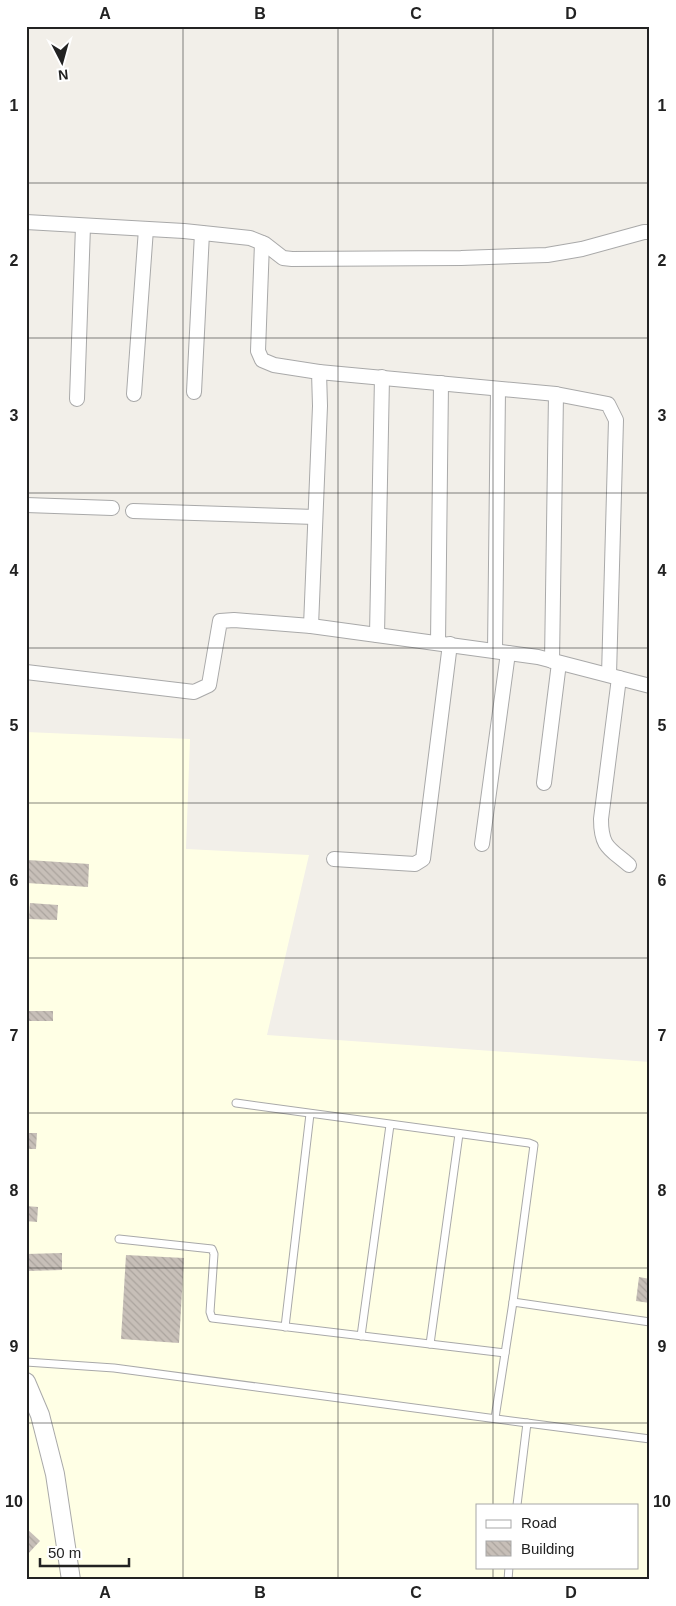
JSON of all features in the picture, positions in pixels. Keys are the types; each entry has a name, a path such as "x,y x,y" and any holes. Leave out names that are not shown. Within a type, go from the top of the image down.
{"street":[{"path":"26,222 146,229 250,238 262,243 283,258 292,259 506,257 547,254 582,249 650,232"},
{"path":"77,399 83,226"},
{"path":"134,394 146,229"},
{"path":"194,392 202,233"},
{"path":"262,243 258,351 262,360 274,366 498,390 556,394 608,404 616,420 614,676 601,833 604,844 629,865"},
{"path":"311,626 320,406 319,372"},
{"path":"377,635 382,377"},
{"path":"334,859 415,864 423,859 444,643 441,383"},
{"path":"482,844 501,652 498,390"},
{"path":"544,783 556,662 556,394"},
{"path":"26,505 112,508"},
{"path":"133,511 315,517"},
{"path":"26,672 194,692 209,685 220,621 234,620 311,626 501,652 556,662 650,686"},
{"path":"26,1382 40,1415 54,1474 71,1580"}],"lane":[{"path":"236,1103 534,1145 495,1418"},
{"path":"285,1327 310,1114"},
{"path":"361,1336 390,1125"},
{"path":"430,1344 458,1134"},
{"path":"119,1239 212,1249 214,1254 210,1312 212,1318 505,1353"},
{"path":"513,1302 650,1322"},
{"path":"26,1362 114,1368 650,1439"},
{"path":"517,1504 527,1422"}],"shaded area":[{"path":"26,732 190,739 186,849 309,855 267,1035 650,1062 650,1580 26,1580"}],"building":[{"path":"28,860 89,864 88,887 27,883"},
{"path":"30,903 58,905 57,920 29,919"},
{"path":"26,1011 53,1011 53,1021 26,1021"},
{"path":"26,1133 37,1133 36,1149 26,1149"},
{"path":"26,1206 38,1207 37,1222 26,1221"},
{"path":"62,1253 62,1270 26,1271 26,1254"},
{"path":"126,1255 184,1258 179,1343 121,1339"},
{"path":"639,1277 650,1279 650,1303 636,1301"},
{"path":"26,1528 40,1541 26,1556"}]}
